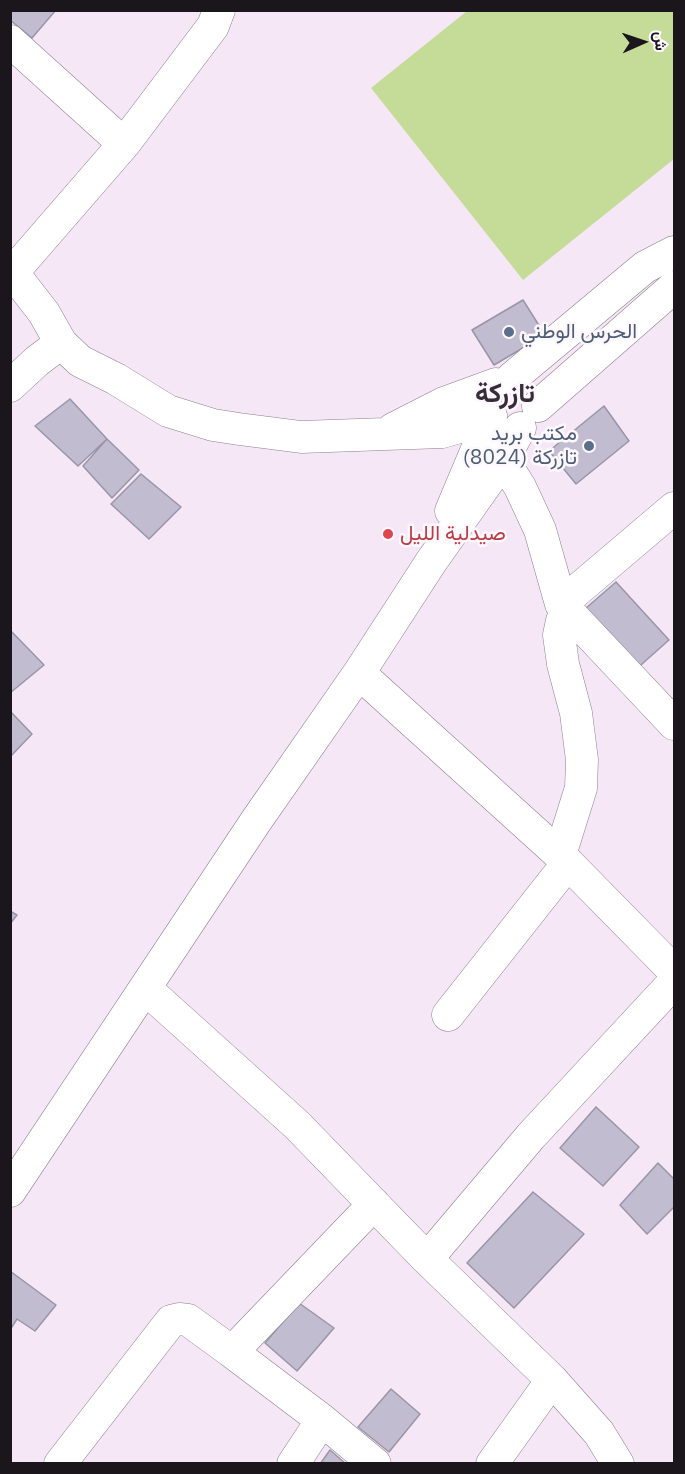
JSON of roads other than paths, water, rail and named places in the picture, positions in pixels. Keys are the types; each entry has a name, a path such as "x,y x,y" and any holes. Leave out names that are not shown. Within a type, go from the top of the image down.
{"street":[{"path":"10,1191 256,821 359,673 430,562 502,460 529,417 535,390 529,383 497,398 444,403 381,435 301,437 213,425 168,411 116,379 80,362 61,343 44,313 12,271 124,144 213,26 219,10"},
{"path":"10,41 124,144"},
{"path":"430,562 497,398 645,267 675,252"},
{"path":"497,398 501,426 507,428 529,417 675,287"},
{"path":"10,386 61,343"},
{"path":"448,1015 564,859 581,788 582,760 576,713 563,664 559,635 563,607 540,530 520,487 502,460"},
{"path":"563,607 675,508"},
{"path":"563,607 675,724"},
{"path":"359,673 564,859 675,971"},
{"path":"427,1259 531,1136 675,982"},
{"path":"146,989 297,1125 427,1259 552,1380 599,1433 618,1464"},
{"path":"232,1352 374,1204"},
{"path":"60,1464 171,1321 179,1319 188,1320 232,1352 322,1419 375,1464"},
{"path":"492,1464 552,1380"},
{"path":"293,1464 322,1419"}],"place":[{"name":"الحرس الوطني","path":"509,332"},
{"name":"مكتب بريد تازركة (8024)","path":"589,446"},
{"name":"صيدلية الليل","path":"388,534"}],"district":[{"name":"تازركة","path":"505,394"}]}
